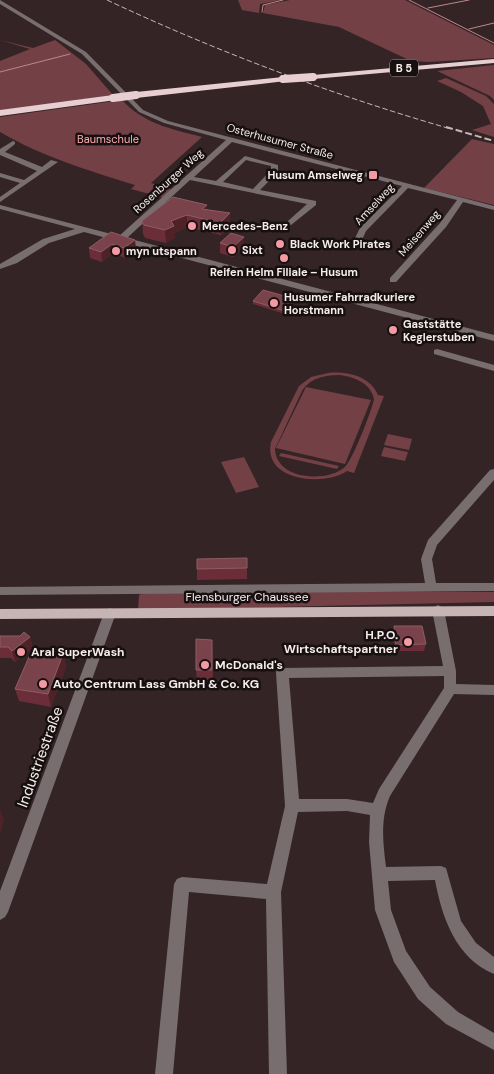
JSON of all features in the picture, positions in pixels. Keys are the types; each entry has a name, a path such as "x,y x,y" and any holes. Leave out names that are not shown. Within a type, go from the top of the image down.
{"highway":[{"name":"B 5","path":"1,113 136,95 313,76 494,61"}],"main road":[{"name":"Flensburger Chaussee","path":"0,614 494,611"}],"street":[{"name":"Osterhusumer Straße","path":"0,2 84,53 141,111 166,122 460,201 494,208"},
{"name":"Rosenburger Weg","path":"121,239 230,140"},
{"path":"0,152 13,144"},
{"path":"0,152 42,170"},
{"path":"217,184 245,158 274,165 275,170 254,192"},
{"path":"0,200 54,162"},
{"path":"0,175 25,182"},
{"path":"190,178 313,204 291,223"},
{"name":"Amselweg","path":"359,238 363,230 406,186"},
{"name":"Meisenweg","path":"393,280 442,225 460,201"},
{"path":"0,207 494,338"},
{"path":"0,266 16,260 53,238 76,233 83,229"},
{"path":"437,352 494,368"},
{"path":"432,588 426,568 426,553 432,543 494,473"},
{"name":"Flensburger Chaussee","path":"0,591 494,587"},
{"path":"438,610 450,671 450,689 384,792 377,810 376,842 383,910 400,956 424,992 452,1018 494,1042"},
{"name":"Industriestraße","path":"0,912 110,613"},
{"path":"278,1074 273,892 292,806 282,673 450,671"},
{"path":"450,689 494,690"},
{"path":"292,806 347,805 377,810"},
{"path":"380,874 441,873 447,907 456,930 471,949 494,966"},
{"path":"164,1074 182,884 273,892"}],"green space":[{"path":"238,0 280,0 260,4 259,13 242,10"},
{"path":"290,0 405,0 494,45 494,58 429,62 411,61 339,27 263,13 265,5"},
{"path":"0,40 33,48 55,40 86,64 113,95 0,112 0,61 30,49"},
{"path":"494,65 494,100 490,96 437,71"},
{"path":"446,78 486,96 494,104 494,137 472,130 491,124 483,106 461,92 437,81"},
{"name":"Baumschule","path":"122,100 140,115 159,125 202,137 151,183 174,190 164,198 131,189 135,185 49,156 0,132 0,117"},
{"path":"472,139 494,144 494,205 424,188"},
{"path":"328,373 350,374 364,379 378,395 384,396 354,473 347,471 324,479 297,477 285,473 276,465 271,455 271,442 299,386 311,377","holes":["334,375 356,379 366,385 374,399 353,455 345,467 337,472 315,477 293,473 284,467 278,459 275,449 302,391 309,383 318,378"]},
{"path":"306,387 371,400 345,464 276,448"},
{"path":"388,434 412,439 409,450 384,445"},
{"path":"384,447 408,452 405,461 381,456"},
{"path":"281,453 339,466 337,469 279,456"},
{"path":"244,457 259,487 236,493 221,462"},
{"path":"147,591 494,592 494,602 138,610 139,595"}],"building":[{"path":"173,197 207,205 202,209 230,213 220,223 187,215 171,221 174,226 165,230 144,225 142,221"},
{"path":"111,232 135,240 124,248 112,244 101,252 89,248"},
{"path":"231,233 244,237 233,247 220,243"},
{"name":"Husumer Fahrradkuriere Horstmann","path":"263,290 295,299 285,311 253,301"},
{"path":"247,558 247,568 197,569 197,559"},
{"path":"394,626 422,626 426,644 396,645"},
{"path":"24,632 30,637 12,651 8,647 0,647 0,636 20,636"},
{"name":"McDonald's","path":"196,639 212,640 212,670 196,670"},
{"path":"32,650 63,654 48,694 15,689"}],"waterway":[{"path":"262,12 263,5 283,0"},
{"path":"409,0 494,43"},
{"path":"428,8 469,0"},
{"path":"469,29 494,23"},
{"path":"0,72 70,54"}],"railway":[{"path":"107,0 191,37 276,71 363,102 451,129"},
{"path":"446,127 494,141"}],"place":[{"name":"Husum Amselweg","path":"373,175"},
{"name":"Mercedes-Benz","path":"192,226"},
{"name":"Black Work Pirates","path":"280,244"},
{"name":"Sixt","path":"232,250"},
{"name":"myn utspann","path":"116,251"},
{"name":"Reifen Helm Filiale – Husum","path":"284,258"},
{"name":"Husumer Fahrradkuriere Horstmann","path":"274,303"},
{"name":"Gaststätte Keglerstuben","path":"393,330"},
{"name":"H.P.O. Wirtschaftspartner","path":"408,642"},
{"name":"Aral SuperWash","path":"21,652"},
{"name":"McDonald's","path":"205,665"},
{"name":"Auto Centrum Lass GmbH & Co. KG","path":"43,684"}]}
